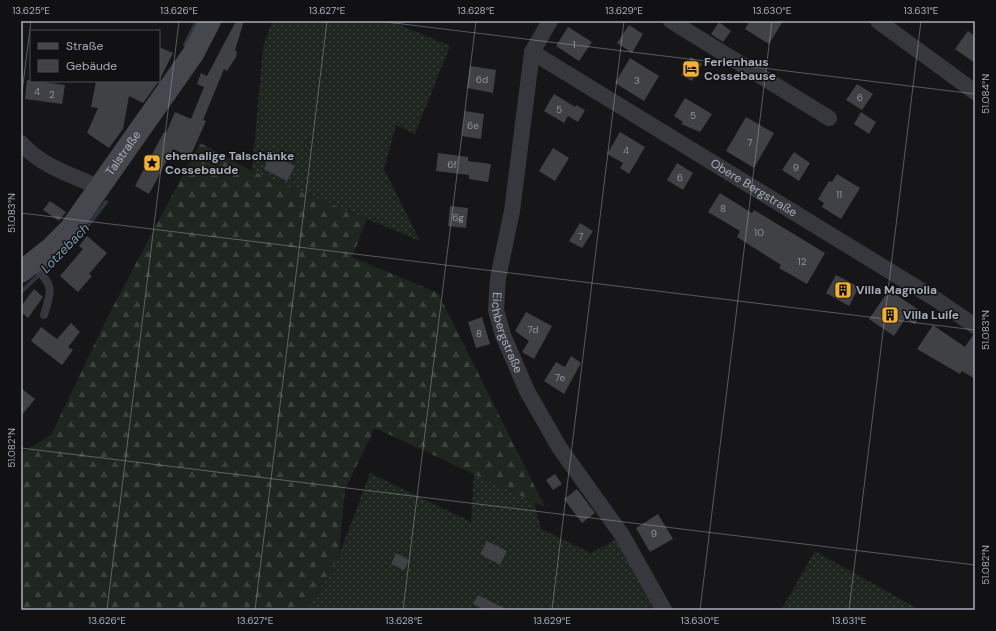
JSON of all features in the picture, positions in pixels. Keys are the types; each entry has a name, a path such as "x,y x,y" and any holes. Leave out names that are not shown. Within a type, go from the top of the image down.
{"street":[{"name":"Talstraße","path":"33,270 70,228 140,131 193,54 210,21"},
{"name":"Eichbergstraße","path":"550,21 532,52 512,211 498,278 496,310 503,335 531,397 559,447 622,535 664,610"},
{"path":"671,21 829,118"},
{"path":"878,21 975,92"},
{"name":"Obere Bergstraße","path":"532,52 937,300 975,326"},
{"path":"23,149 45,164 99,187"}],"lane":[{"path":"33,270 50,286 50,295 44,315"}],"green space":[{"path":"272,21 391,21 450,46 415,134 396,125 384,169 420,241 252,171 263,48"},
{"path":"200,143 252,171 367,219 352,257 438,293 545,507 375,428 345,489 339,555 308,610 21,610 21,453 51,435 108,316"},
{"path":"370,473 471,522 474,474 534,502 541,529 591,553 616,539 658,610 308,610 339,555"},
{"path":"815,551 920,610 781,610"}],"building":[{"path":"236,21 244,21 235,50 237,52 236,57 227,71 224,69 203,120 206,121 190,157 173,149 149,194 135,186 164,132 166,133 175,112 191,119 204,87 197,84 201,73 207,76"},
{"path":"750,21 783,21 769,44 745,29"},
{"path":"719,22 731,31 723,42 711,34"},
{"path":"629,25 643,34 632,53 617,43"},
{"path":"568,27 592,42 579,61 556,46"},
{"path":"968,31 975,36 975,63 955,49"},
{"path":"160,47 173,53 160,79"},
{"name":"Ferienhaus Cossebause","path":"691,57 702,64 692,81 681,75"},
{"path":"630,58 659,76 644,101 615,83"},
{"path":"470,66 496,70 493,93 467,88"},
{"path":"27,80 30,80 30,82 65,85 62,104 25,99"},
{"path":"96,82 158,82 143,103 129,96 123,129 109,148 87,133 98,108 91,107"},
{"path":"857,84 873,94 862,110 846,100"},
{"path":"554,94 575,107 576,105 585,110 578,122 568,116 564,123 544,111"},
{"path":"685,98 712,114 700,132 681,124 683,122 674,116"},
{"path":"465,111 484,114 481,139 462,136"},
{"path":"861,112 876,122 869,134 854,124"},
{"path":"746,117 774,133 754,168 726,151"},
{"path":"620,132 645,147 629,174 620,168 623,163 607,154"},
{"path":"553,148 569,158 555,181 539,171"},
{"path":"273,151 285,156 283,160 295,166 287,181 264,169"},
{"path":"794,152 810,163 799,181 782,170"},
{"path":"438,153 468,157 468,161 491,164 488,182 469,179 469,175 436,171"},
{"path":"677,163 693,173 683,190 667,180"},
{"path":"837,174 860,188 841,219 822,207 824,203 818,199 829,181 832,182"},
{"path":"720,193 752,213 754,210 825,253 807,284 779,268 781,265 737,237 740,231 708,212"},
{"path":"50,201 66,212 59,221 43,210"},
{"path":"450,206 468,208 466,228 448,226"},
{"path":"580,223 593,231 582,248 569,241"},
{"path":"87,236 107,253 89,274 92,276 78,292 60,276 83,249 79,246"},
{"name":"Villa Magnolia","path":"836,275 859,287 849,306 826,293"},
{"path":"34,289 43,297 28,318 21,312 21,306"},
{"name":"Villa Luiſe","path":"889,290 922,312 915,324 905,319 894,336 869,319"},
{"path":"526,312 552,326 534,359 522,352 529,341 515,331"},
{"path":"482,317 490,344 476,348 468,322"},
{"path":"71,323 80,332 68,347 73,350 62,365 31,341 41,327 57,339"},
{"path":"933,325 965,347 973,335 975,335 975,379 962,371 960,374 917,349"},
{"path":"571,356 581,363 564,394 544,381 556,362 565,367"},
{"path":"21,388 35,399 21,416"},
{"path":"555,474 562,484 553,490 546,480"},
{"path":"577,489 595,513 582,523 564,499"},
{"path":"658,514 673,539 650,552 636,528"},
{"path":"487,541 507,551 500,565 480,554"},
{"path":"396,553 409,560 404,570 391,564"},
{"path":"478,595 508,610 484,610 473,604"}],"waterway":[{"name":"Lotzebach","path":"185,45 197,21"},
{"name":"Lotzebach","path":"21,292 77,239 106,202"}],"place":[{"name":"Ferienhaus Cossebause","path":"691,69"},
{"name":"ehemalige Talschänke Cossebaude","path":"152,163"},
{"name":"Villa Magnolia","path":"843,290"},
{"name":"Villa Luiſe","path":"890,315"}]}
